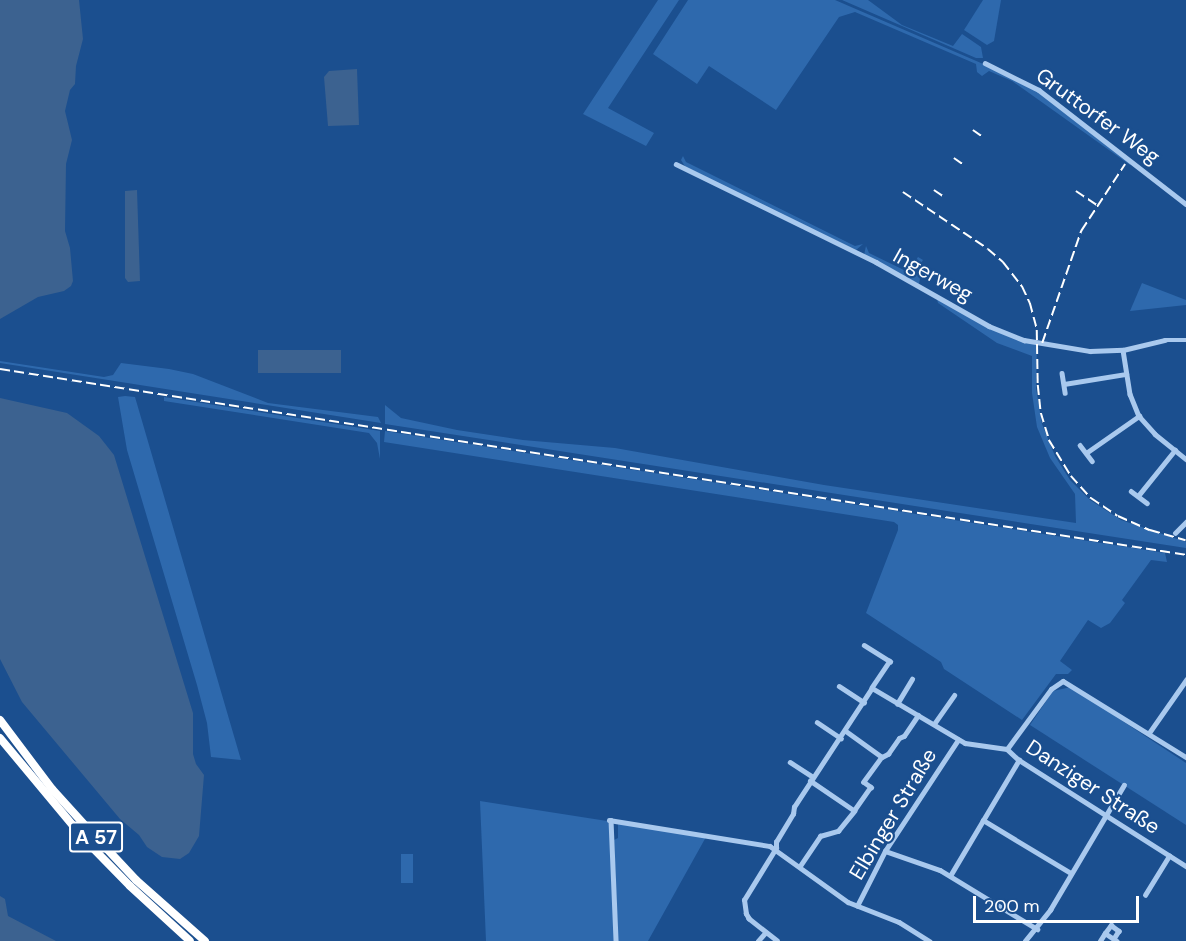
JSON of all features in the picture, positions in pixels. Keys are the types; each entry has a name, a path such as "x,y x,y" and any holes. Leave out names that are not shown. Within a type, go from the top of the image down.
{"highway":[{"name":"A 57","path":"0,720 52,789 93,834 136,880 205,941"},
{"name":"A 57","path":"0,738 85,840 137,893 190,941"}],"street":[{"name":"Gruttorfer Weg","path":"985,63 1039,90 1186,204"},
{"name":"Ingerweg","path":"676,164 876,262 1009,335 1039,345 1052,347 1060,344 1068,349 1123,350 1165,340 1186,340"},
{"path":"1123,350 1130,394 1139,416 1148,427 1186,459"},
{"path":"1062,374 1065,393"},
{"path":"1064,384 1126,374"},
{"path":"1086,453 1139,416"},
{"path":"1080,445 1092,461"},
{"path":"1138,496 1175,450"},
{"path":"1131,491 1147,503"},
{"path":"1175,533 1186,524"},
{"path":"777,941 765,933 746,914 744,900 776,848 794,807 890,661 864,645"},
{"path":"897,704 912,679"},
{"path":"1149,733 1186,680"},
{"path":"1007,749 1051,689 1063,681 1186,757"},
{"path":"839,686 864,702"},
{"name":"Danziger Straße","path":"872,688 958,740 971,745 1007,749 1019,760 1186,866"},
{"path":"934,724 954,695"},
{"path":"800,866 820,836 838,831 854,811 870,787 864,782 882,757 888,754 899,738 904,736 918,715"},
{"path":"817,722 841,738"},
{"path":"846,731 882,757"},
{"name":"Elbinger Straße","path":"857,906 885,851 958,740"},
{"path":"950,876 1019,760"},
{"path":"790,762 854,811"},
{"path":"1025,941 1036,929 1124,785"},
{"path":"616,941 610,820 762,843 776,848 857,906 899,922 930,941"},
{"path":"983,820 1071,873"},
{"path":"885,851 926,864 950,876 1036,929"},
{"name":"Danziger Straße","path":"1145,894 1169,856"},
{"path":"1100,941 1105,933 1111,925 1119,931 1115,940 1105,933"},
{"path":"758,941 765,933"}],"shaded area":[{"path":"0,0 79,0 83,39 76,66 75,84 70,90 65,111 72,140 66,164 65,231 70,248 73,281 71,286 64,291 38,297 0,319"},
{"path":"658,0 679,0 608,108 654,133 646,146 583,114"},
{"path":"688,0 835,0 1025,82 1133,161 1130,165 1012,81 989,71 982,76 977,72 976,64 855,12 839,17 776,110 709,66 697,84 653,54"},
{"path":"842,0 868,0 902,25 953,46 962,34 981,47 983,58 976,58"},
{"path":"983,0 1001,0 994,41 987,45 964,30"},
{"path":"357,69 359,125 328,126 324,77 329,71"},
{"path":"683,156 686,162 855,246 863,244 856,250 686,168 681,160"},
{"path":"137,190 140,281 128,282 125,278 125,191"},
{"path":"866,246 869,253 908,272 918,257 923,260 915,273 921,273 919,284 864,255"},
{"path":"1142,283 1186,300 1186,305 1130,311"},
{"path":"937,299 1023,341 1037,345 1036,388 1042,424 1055,456 1070,480 1090,500 1121,520 1186,542 1186,548 385,424 385,405 401,418 457,430 523,440 615,448 824,485 1076,523 1075,494 1050,458 1037,427 1032,393 1032,356 997,343 938,303"},
{"path":"258,350 341,350 341,373 258,373"},
{"path":"0,361 104,377 113,375 121,363 169,369 193,374 268,403 378,417 381,423 0,363"},
{"path":"118,397 135,397 241,760 211,757 207,723 197,685 127,450"},
{"path":"164,397 380,431 380,459 377,443 369,433 164,401"},
{"path":"0,398 67,413 99,436 114,455 193,713 193,754 196,764 204,775 199,836 189,853 180,859 162,857 147,847 139,835 120,819 22,702 0,659"},
{"path":"385,431 1165,553 1167,562 1151,560 1122,600 1125,603 1110,623 1101,628 1088,620 1060,661 1072,670 1068,674 1056,674 1022,720 944,669 941,662 866,613 898,530 898,525 894,522 384,442"},
{"path":"1071,687 1186,763 1186,825 1030,725 1053,691"},
{"path":"480,801 607,821 610,825 615,941 486,941"},
{"path":"618,824 706,837 648,941 618,941 614,840 618,838"},
{"path":"401,854 413,854 413,883 401,883"},
{"path":"0,896 5,899 8,916 56,941 0,941"}],"railway":[{"path":"973,130 983,137"},
{"path":"954,158 964,165"},
{"path":"1042,343 1081,231 1125,164"},
{"path":"934,190 943,196"},
{"path":"1076,191 1097,205"},
{"path":"903,192 988,249 1003,262 1022,286 1030,303 1037,330 1041,413 1049,440 1071,476 1091,498 1118,516 1150,530 1186,540"},
{"path":"0,369 1186,555"}]}
